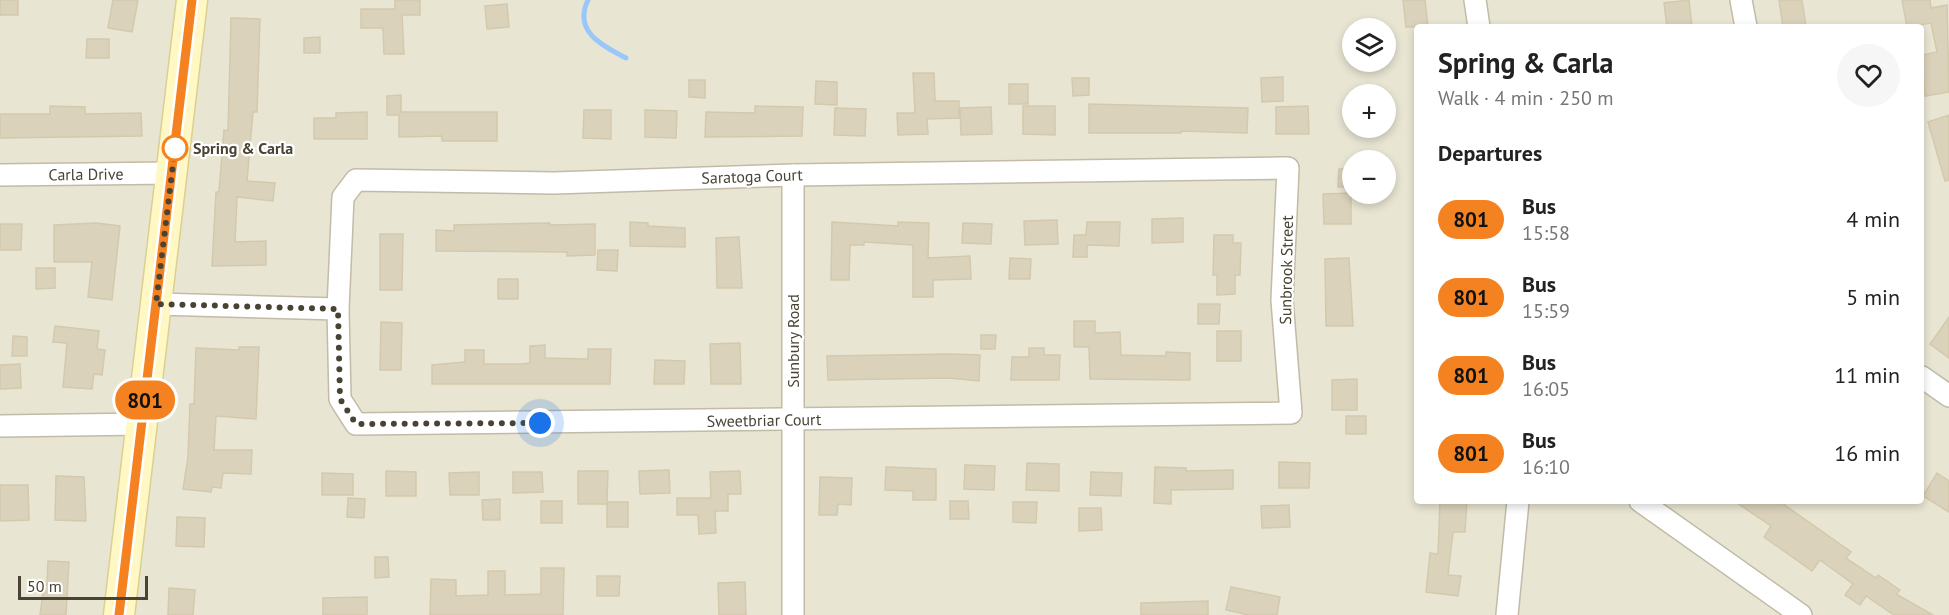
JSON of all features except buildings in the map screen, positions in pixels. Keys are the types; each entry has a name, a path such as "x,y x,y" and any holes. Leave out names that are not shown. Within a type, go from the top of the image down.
{"main road":[{"path":"119,615 192,0"}],"street":[{"path":"1474,0 1478,24"},
{"path":"1741,0 1745,24"},
{"name":"Saratoga Court","path":"338,309 343,197 356,180 554,183 793,175 1281,168"},
{"name":"Sunbrook Street","path":"1281,168 1288,168 1282,300 1291,413"},
{"name":"Carla Drive","path":"0,175 172,173"},
{"name":"Sunbury Road","path":"793,175 793,615"},
{"path":"156,304 338,309"},
{"name":"Sweetbriar Court","path":"338,309 340,399 356,424 1291,413"},
{"path":"1924,378 1949,396"},
{"path":"0,426 143,424"},
{"path":"1507,615 1518,504"},
{"path":"1644,504 1801,615"}],"shaded area":[{"path":"0,0 183,0 110,615 0,615"},
{"path":"196,0 1949,0 1949,615 131,615"}],"waterway":[{"path":"588,0 584,11 587,29 607,48 626,58"}],"bus line":[{"name":"801","path":"119,615 192,0"}],"place":[{"name":"Spring & Carla","path":"175,148"}],"route":[{"path":"175,148 156,304 338,309 340,399 356,424 540,423"}]}
